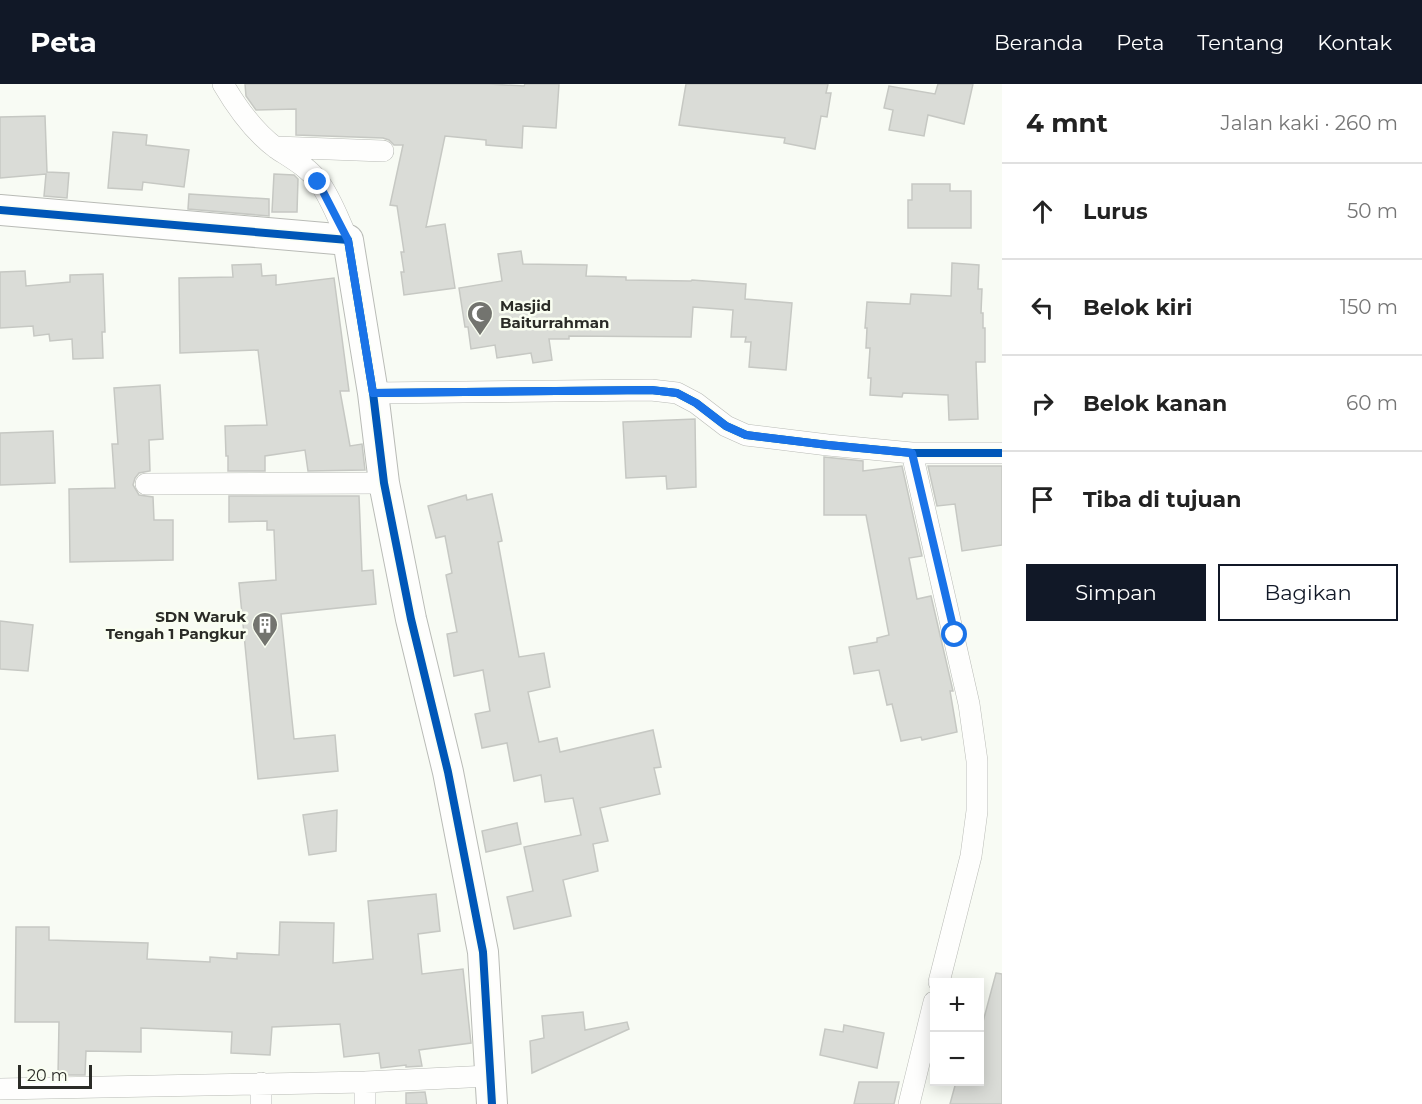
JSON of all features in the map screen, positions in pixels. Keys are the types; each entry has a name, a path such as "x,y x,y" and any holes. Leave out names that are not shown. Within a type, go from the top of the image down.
{"street":[{"path":"0,1089 365,1082 490,1090 483,952 448,772 411,619 384,483 373,393 348,240 318,182 298,162 275,147 254,129 223,84"},
{"path":"275,147 383,151"},
{"path":"0,210 348,240"},
{"path":"373,393 651,390 677,393 696,403 726,426 746,435 912,453 1002,453"},
{"path":"912,453 964,681 977,761 977,811 971,856 940,978"},
{"path":"146,484 384,483"},
{"path":"909,1104 930,1018"},
{"path":"365,1082 365,1104"},
{"path":"261,1083 261,1104"}],"building":[{"path":"245,84 524,86 525,84 559,84 556,128 523,126 522,148 486,145 486,140 445,136 426,227 445,224 455,288 404,295 401,252 404,252 397,206 390,205 403,145 394,145 383,138 296,135 296,109 256,110 246,96"},
{"path":"686,84 828,84 826,93 831,93 827,117 821,116 815,149 784,143 785,138 679,125"},
{"path":"938,84 973,84 964,124 928,115 924,136 889,130 893,110 884,108 889,86 935,94"},
{"path":"45,116 47,172 69,173 67,198 44,196 46,174 0,178 0,117"},
{"path":"113,132 147,135 146,145 189,150 184,187 143,182 142,190 108,188"},
{"path":"274,174 294,175 298,179 297,212 272,212"},
{"path":"912,184 950,184 950,191 971,191 971,228 908,228 908,200 912,200"},
{"path":"189,194 269,199 269,216 188,209"},
{"path":"521,251 523,264 587,265 586,276 626,277 626,280 692,280 746,284 745,299 792,303 786,370 749,367 751,342 745,342 746,337 731,337 733,310 693,307 691,337 569,336 569,339 549,339 552,360 533,363 531,353 497,358 495,345 471,349 459,288 502,281 498,254"},
{"path":"952,263 979,265 978,289 982,289 981,313 983,313 983,328 985,328 985,362 976,362 978,419 949,420 948,395 903,393 902,397 870,395 871,378 868,378 870,348 866,348 867,328 865,328 867,302 910,304 911,294 951,296"},
{"path":"261,264 262,276 276,275 276,285 334,278 349,391 340,391 350,446 362,444 365,470 308,471 305,450 265,456 265,471 228,471 225,426 267,425 258,350 180,353 179,278 233,277 232,265"},
{"path":"25,271 26,286 70,282 70,275 103,274 105,332 102,332 103,358 73,359 72,339 50,341 49,334 34,336 33,326 0,328 0,272"},
{"path":"160,385 163,439 149,440 150,471 139,473 133,485 139,495 153,497 154,520 173,520 173,560 70,562 69,489 115,488 112,444 118,444 114,388"},
{"path":"695,419 696,487 667,489 666,476 626,478 623,422"},
{"path":"53,431 55,483 0,485 0,433"},
{"path":"824,457 863,461 863,471 902,466 922,556 909,558 917,599 931,596 953,691 950,691 957,732 922,740 921,737 901,741 892,704 887,705 879,670 854,674 849,647 877,642 877,638 889,635 866,515 824,515"},
{"path":"928,466 1002,466 1002,545 962,551 955,504 937,506"},
{"path":"492,494 502,541 498,542 519,657 544,653 550,687 528,692 539,742 557,738 560,752 653,730 661,767 654,768 660,794 600,808 608,841 593,844 598,871 563,880 571,916 514,929 507,897 533,891 524,847 581,835 573,798 545,802 541,775 514,781 507,743 482,748 475,714 490,711 483,670 454,676 447,634 457,632 446,575 452,573 445,536 436,538 428,506 466,495 467,500"},
{"name":"SDN Waruk Tengah 1 Pangkur","path":"229,496 359,496 362,571 373,570 376,604 281,614 294,739 335,735 338,771 258,779 239,583 276,580 274,530 267,530 267,521 229,522"},
{"path":"0,621 33,625 28,671 0,669"},
{"path":"337,810 336,851 309,855 303,815"},
{"path":"517,823 521,844 486,852 482,831"},
{"path":"436,894 440,931 418,934 422,974 463,969 471,1043 419,1050 422,1066 381,1068 379,1053 344,1057 340,1024 272,1027 270,1055 231,1053 232,1032 141,1028 141,1052 86,1051 85,1075 58,1075 59,1022 15,1022 16,927 49,927 49,940 148,943 147,959 210,962 210,957 237,959 237,953 279,955 280,922 334,923 333,963 373,959 368,901"},
{"path":"996,973 1002,974 1002,1104 950,1104 955,1086 984,1086 984,1018"},
{"path":"583,1012 585,1030 627,1022 629,1029 532,1073 530,1041 544,1038 542,1016"},
{"path":"844,1025 884,1033 877,1068 820,1055 825,1029 843,1032"},
{"path":"859,1082 899,1082 894,1104 854,1104"},
{"path":"425,1092 427,1104 406,1104 406,1093"}],"cycle path":[{"path":"0,210 348,240 373,393 384,483 411,619 448,772 483,952 492,1104"},
{"path":"373,393 651,390 677,393 696,403 726,426 746,435 912,453 1002,453"}],"place":[{"name":"Masjid Baiturrahman","path":"480,337"},
{"name":"SDN Waruk Tengah 1 Pangkur","path":"265,648"}],"route":[{"path":"318,182 348,240 373,393 651,390 677,393 696,403 726,426 746,435 912,453 955,635"}]}
